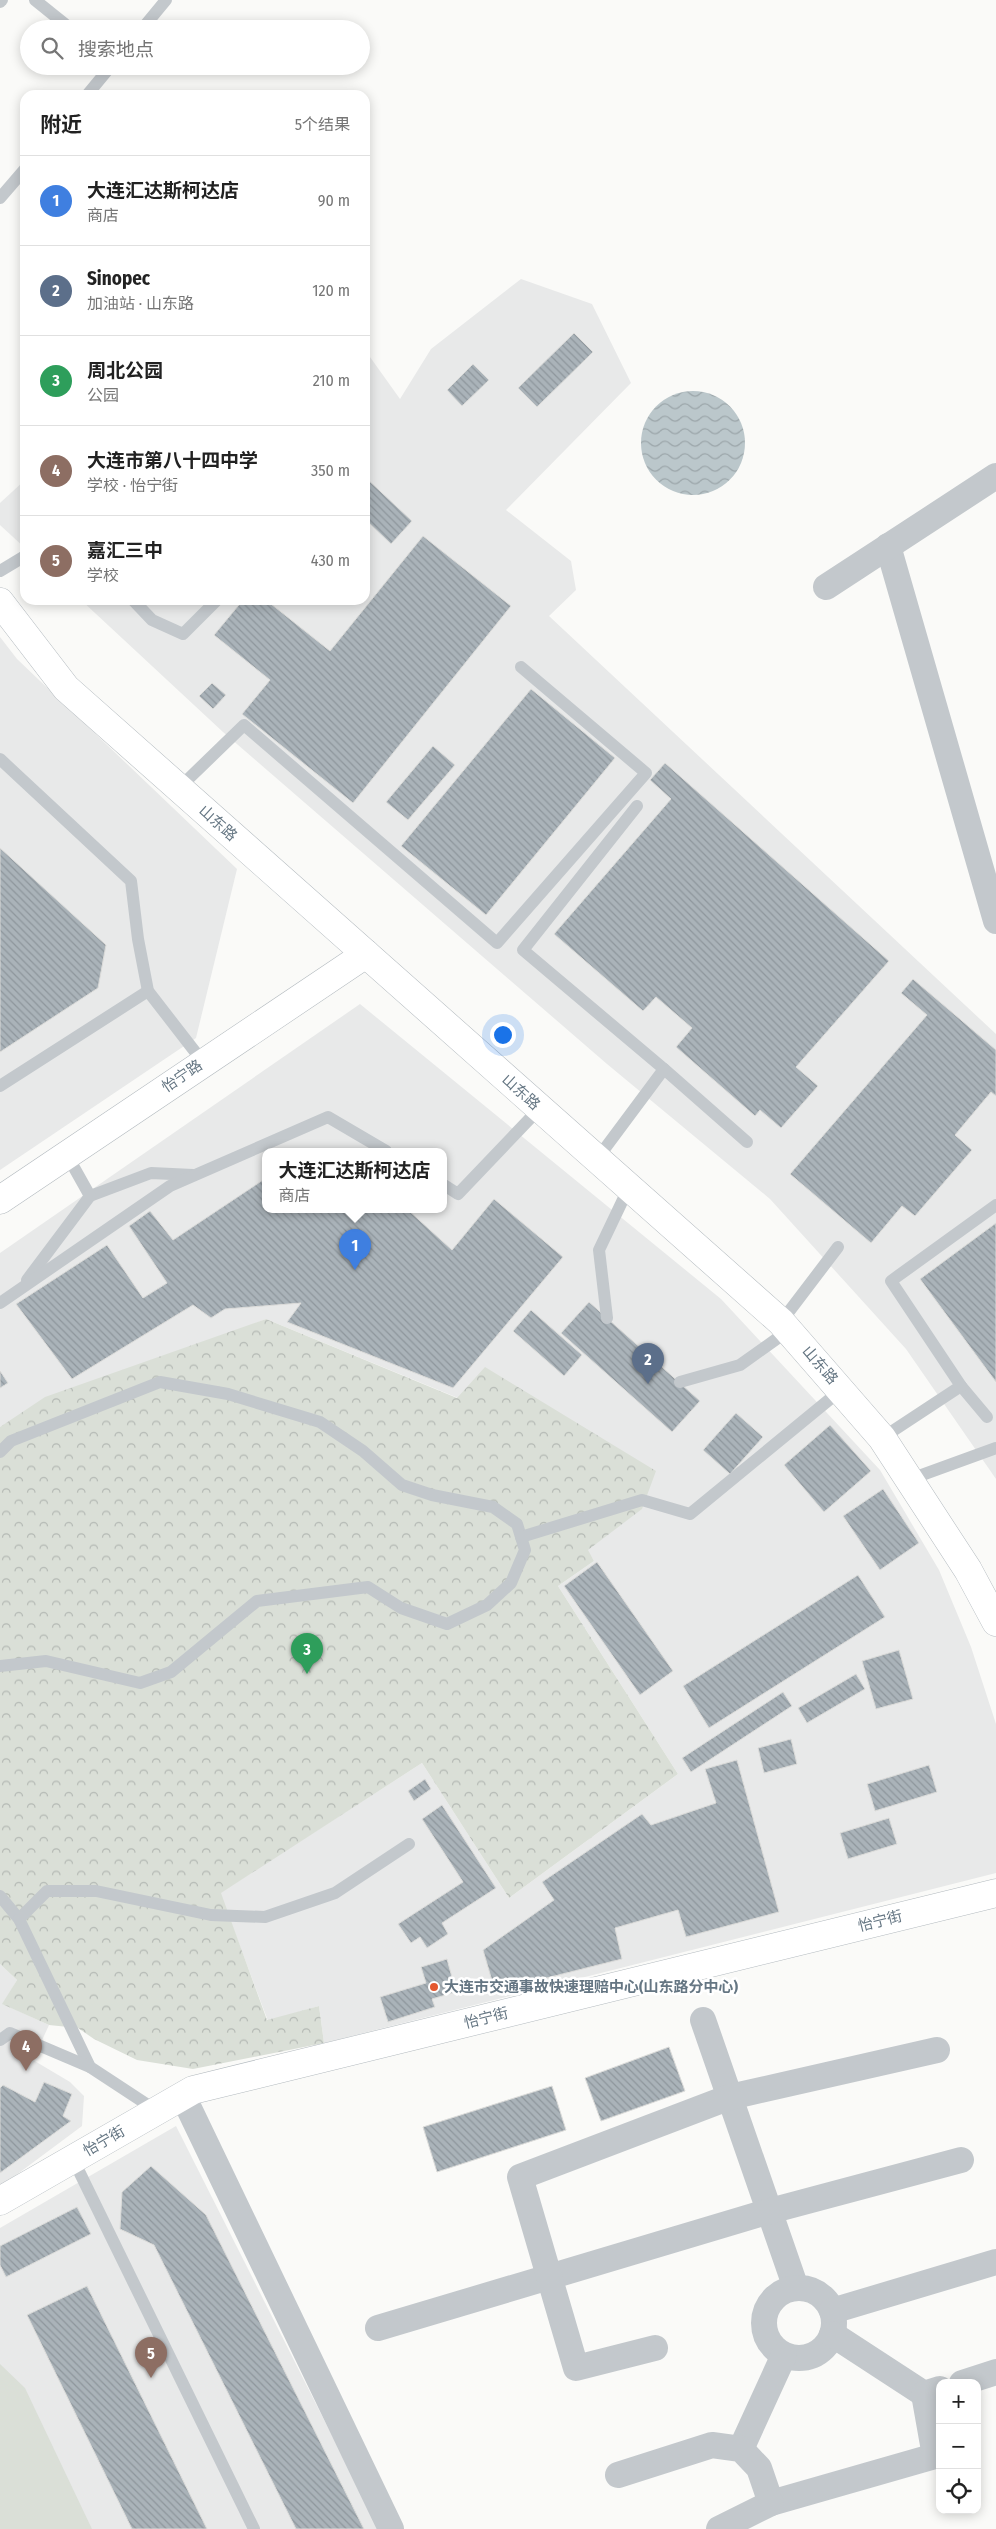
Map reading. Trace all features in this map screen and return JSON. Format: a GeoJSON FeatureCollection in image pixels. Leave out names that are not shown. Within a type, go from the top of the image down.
{"type":"FeatureCollection","features":[{"type":"Feature","properties":{"kind":"street"},"geometry":{"type":"LineString","coordinates":[[826,587],[996,476]]}},
{"type":"Feature","properties":{"kind":"street"},"geometry":{"type":"LineString","coordinates":[[888,546],[996,921]]}},
{"type":"Feature","properties":{"kind":"street","name":"山东路"},"geometry":{"type":"LineString","coordinates":[[0,602],[66,688],[785,1326],[882,1438],[968,1570],[996,1622]]}},
{"type":"Feature","properties":{"kind":"street","name":"怡宁路"},"geometry":{"type":"LineString","coordinates":[[0,1200],[366,954]]}},
{"type":"Feature","properties":{"kind":"street","name":"怡宁街"},"geometry":{"type":"LineString","coordinates":[[0,2201],[193,2090],[996,1893]]}},
{"type":"Feature","properties":{"kind":"street"},"geometry":{"type":"LineString","coordinates":[[703,2020],[796,2288]]}},
{"type":"Feature","properties":{"kind":"street"},"geometry":{"type":"LineString","coordinates":[[655,2348],[576,2368],[520,2176],[730,2097],[937,2050]]}},
{"type":"Feature","properties":{"kind":"street"},"geometry":{"type":"LineString","coordinates":[[183,2096],[391,2529]]}},
{"type":"Feature","properties":{"kind":"street"},"geometry":{"type":"LineString","coordinates":[[378,2328],[770,2211],[961,2160]]}},
{"type":"Feature","properties":{"kind":"street"},"geometry":{"type":"LineString","coordinates":[[832,2323],[996,2262]]}},
{"type":"Feature","properties":{"kind":"street"},"geometry":{"type":"LineString","coordinates":[[796,2288],[808,2289],[826,2301],[832,2323],[827,2345],[807,2357],[796,2358],[784,2355],[774,2348],[764,2328],[765,2316],[776,2297],[796,2288]]}},
{"type":"Feature","properties":{"kind":"street"},"geometry":{"type":"LineString","coordinates":[[719,2529],[771,2503],[935,2456],[932,2392],[832,2323]]}},
{"type":"Feature","properties":{"kind":"street"},"geometry":{"type":"LineString","coordinates":[[741,2449],[784,2355]]}},
{"type":"Feature","properties":{"kind":"street"},"geometry":{"type":"LineString","coordinates":[[974,2379],[996,2372]]}},
{"type":"Feature","properties":{"kind":"street"},"geometry":{"type":"LineString","coordinates":[[618,2475],[712,2445],[741,2449],[759,2468],[771,2503]]}},
{"type":"Feature","properties":{"kind":"lane"},"geometry":{"type":"LineString","coordinates":[[35,0],[60,20]]}},
{"type":"Feature","properties":{"kind":"lane"},"geometry":{"type":"LineString","coordinates":[[149,20],[166,0]]}},
{"type":"Feature","properties":{"kind":"lane"},"geometry":{"type":"LineString","coordinates":[[91,90],[104,75]]}},
{"type":"Feature","properties":{"kind":"lane"},"geometry":{"type":"LineString","coordinates":[[0,198],[20,175]]}},
{"type":"Feature","properties":{"kind":"lane"},"geometry":{"type":"LineString","coordinates":[[0,570],[20,559]]}},
{"type":"Feature","properties":{"kind":"lane"},"geometry":{"type":"LineString","coordinates":[[138,605],[152,620],[183,634],[212,605]]}},
{"type":"Feature","properties":{"kind":"lane"},"geometry":{"type":"LineString","coordinates":[[179,788],[244,725],[497,943],[646,773],[521,667]]}},
{"type":"Feature","properties":{"kind":"lane"},"geometry":{"type":"LineString","coordinates":[[0,760],[131,881],[138,939],[148,991],[203,1062]]}},
{"type":"Feature","properties":{"kind":"lane"},"geometry":{"type":"LineString","coordinates":[[637,806],[523,950],[747,1142]]}},
{"type":"Feature","properties":{"kind":"lane"},"geometry":{"type":"LineString","coordinates":[[0,1086],[148,991]]}},
{"type":"Feature","properties":{"kind":"lane"},"geometry":{"type":"LineString","coordinates":[[597,1159],[664,1069]]}},
{"type":"Feature","properties":{"kind":"lane"},"geometry":{"type":"LineString","coordinates":[[447,1187],[458,1194],[540,1108]]}},
{"type":"Feature","properties":{"kind":"lane"},"geometry":{"type":"LineString","coordinates":[[0,1303],[170,1186],[328,1117],[381,1148]]}},
{"type":"Feature","properties":{"kind":"lane"},"geometry":{"type":"LineString","coordinates":[[67,1155],[90,1196]]}},
{"type":"Feature","properties":{"kind":"lane"},"geometry":{"type":"LineString","coordinates":[[21,1289],[90,1196],[151,1173],[195,1175]]}},
{"type":"Feature","properties":{"kind":"lane"},"geometry":{"type":"LineString","coordinates":[[607,1318],[599,1250],[629,1187]]}},
{"type":"Feature","properties":{"kind":"lane"},"geometry":{"type":"LineString","coordinates":[[987,1417],[961,1386],[891,1281],[996,1206]]}},
{"type":"Feature","properties":{"kind":"lane"},"geometry":{"type":"LineString","coordinates":[[680,1382],[740,1364],[785,1326],[838,1247]]}},
{"type":"Feature","properties":{"kind":"lane"},"geometry":{"type":"LineString","coordinates":[[0,1452],[11,1441],[160,1382],[228,1394],[320,1422],[363,1450],[402,1486],[432,1495],[493,1507],[517,1524],[525,1550],[511,1583],[487,1605],[446,1624],[401,1608],[368,1587],[257,1601],[171,1672],[140,1683],[46,1661],[0,1666]]}},
{"type":"Feature","properties":{"kind":"lane"},"geometry":{"type":"LineString","coordinates":[[882,1438],[961,1386]]}},
{"type":"Feature","properties":{"kind":"lane"},"geometry":{"type":"LineString","coordinates":[[521,1537],[642,1500],[690,1514],[842,1390]]}},
{"type":"Feature","properties":{"kind":"lane"},"geometry":{"type":"LineString","coordinates":[[908,1480],[996,1448]]}},
{"type":"Feature","properties":{"kind":"lane"},"geometry":{"type":"LineString","coordinates":[[19,1919],[47,1891],[96,1891],[211,1915],[266,1917],[335,1892],[409,1844]]}},
{"type":"Feature","properties":{"kind":"lane"},"geometry":{"type":"LineString","coordinates":[[0,1896],[19,1919],[90,2067]]}},
{"type":"Feature","properties":{"kind":"lane"},"geometry":{"type":"LineString","coordinates":[[0,2040],[10,2033],[90,2067],[157,2110]]}},
{"type":"Feature","properties":{"kind":"lane"},"geometry":{"type":"LineString","coordinates":[[73,2159],[254,2529]]}},
{"type":"Feature","properties":{"kind":"shaded area"},"geometry":{"type":"Polygon","coordinates":[[[521,279],[592,304],[631,383],[506,510],[571,561],[576,590],[549,616],[996,1034],[996,1479],[906,1349],[770,1199],[607,1064],[223,732],[86,605],[370,605],[370,357],[400,399],[431,349],[521,279]]]}},
{"type":"Feature","properties":{"kind":"shaded area"},"geometry":{"type":"Polygon","coordinates":[[[20,485],[20,543],[0,525],[0,503],[20,485]]]}},
{"type":"Feature","properties":{"kind":"shaded area"},"geometry":{"type":"Polygon","coordinates":[[[0,637],[17,659],[237,869],[196,1038],[0,1170],[0,637]]]}},
{"type":"Feature","properties":{"kind":"shaded area"},"geometry":{"type":"Polygon","coordinates":[[[360,1004],[721,1299],[880,1470],[939,1570],[971,1647],[996,1724],[996,1873],[324,2043],[319,2006],[268,2021],[220,1893],[422,1763],[509,1898],[678,1774],[558,1586],[594,1561],[587,1550],[641,1509],[458,1398],[266,1319],[0,1427],[0,1253],[360,1004]]]}},
{"type":"Feature","properties":{"kind":"shaded area"},"geometry":{"type":"Polygon","coordinates":[[[0,1964],[17,1980],[3,2004],[49,2025],[33,2060],[70,2082],[84,2096],[82,2126],[0,2187],[0,1964]]]}},
{"type":"Feature","properties":{"kind":"shaded area"},"geometry":{"type":"Polygon","coordinates":[[[176,2126],[379,2529],[0,2529],[0,2228],[176,2126]]]}},
{"type":"Feature","properties":{"kind":"green space"},"geometry":{"type":"Polygon","coordinates":[[[266,1319],[457,1398],[485,1367],[656,1471],[642,1509],[588,1550],[594,1561],[558,1586],[678,1774],[509,1898],[422,1763],[221,1893],[267,2020],[319,2006],[324,2043],[193,2069],[137,2060],[94,2039],[78,2028],[49,2025],[2,2004],[17,1980],[0,1964],[0,1427],[45,1397],[266,1319]]]}},
{"type":"Feature","properties":{"kind":"green space"},"geometry":{"type":"Polygon","coordinates":[[[0,2364],[25,2388],[92,2529],[0,2529],[0,2364]]]}},
{"type":"Feature","properties":{"kind":"water"},"geometry":{"type":"Polygon","coordinates":[[[693,391],[713,395],[730,406],[741,423],[745,443],[741,463],[730,480],[713,491],[693,495],[673,491],[656,480],[645,463],[641,443],[645,423],[656,406],[673,395],[693,391]]]}},
{"type":"Feature","properties":{"kind":"building"},"geometry":{"type":"Polygon","coordinates":[[[574,333],[593,352],[537,407],[518,388],[574,333]]]}},
{"type":"Feature","properties":{"kind":"building"},"geometry":{"type":"Polygon","coordinates":[[[473,364],[489,380],[462,406],[447,390],[473,364]]]}},
{"type":"Feature","properties":{"kind":"building"},"geometry":{"type":"Polygon","coordinates":[[[370,482],[412,521],[391,544],[370,524],[370,482]]]}},
{"type":"Feature","properties":{"kind":"building"},"geometry":{"type":"Polygon","coordinates":[[[423,536],[511,606],[353,803],[242,714],[270,680],[214,635],[239,605],[272,605],[330,651],[367,605],[370,605],[370,602],[423,536]]]}},
{"type":"Feature","properties":{"kind":"building"},"geometry":{"type":"Polygon","coordinates":[[[212,683],[226,695],[213,709],[199,696],[212,683]]]}},
{"type":"Feature","properties":{"kind":"building"},"geometry":{"type":"Polygon","coordinates":[[[531,689],[615,758],[486,915],[401,846],[531,689]]]}},
{"type":"Feature","properties":{"kind":"building"},"geometry":{"type":"Polygon","coordinates":[[[433,746],[455,765],[408,820],[386,802],[433,746]]]}},
{"type":"Feature","properties":{"kind":"building"},"geometry":{"type":"Polygon","coordinates":[[[665,763],[889,961],[796,1067],[818,1086],[781,1128],[760,1110],[755,1116],[676,1047],[692,1028],[656,997],[643,1011],[554,934],[671,799],[650,780],[665,763]]]}},
{"type":"Feature","properties":{"kind":"building"},"geometry":{"type":"Polygon","coordinates":[[[0,848],[106,945],[98,988],[0,1052],[0,848]]]}},
{"type":"Feature","properties":{"kind":"building"},"geometry":{"type":"Polygon","coordinates":[[[913,979],[996,1050],[996,1096],[991,1092],[955,1135],[972,1150],[915,1216],[902,1206],[871,1243],[790,1174],[927,1015],[901,993],[913,979]]]}},
{"type":"Feature","properties":{"kind":"building"},"geometry":{"type":"Polygon","coordinates":[[[262,1181],[262,1213],[411,1213],[452,1250],[494,1199],[563,1257],[453,1388],[287,1322],[301,1303],[225,1309],[211,1318],[193,1305],[72,1379],[16,1304],[107,1245],[143,1298],[167,1283],[129,1226],[150,1211],[173,1240],[262,1181]]]}},
{"type":"Feature","properties":{"kind":"building"},"geometry":{"type":"Polygon","coordinates":[[[996,1223],[996,1382],[920,1279],[996,1223]]]}},
{"type":"Feature","properties":{"kind":"building"},"geometry":{"type":"Polygon","coordinates":[[[589,1302],[700,1401],[672,1432],[561,1333],[589,1302]]]}},
{"type":"Feature","properties":{"kind":"building"},"geometry":{"type":"Polygon","coordinates":[[[531,1310],[582,1355],[564,1376],[513,1331],[531,1310]]]}},
{"type":"Feature","properties":{"kind":"building"},"geometry":{"type":"Polygon","coordinates":[[[0,1371],[8,1383],[0,1388],[0,1371]]]}},
{"type":"Feature","properties":{"kind":"building"},"geometry":{"type":"Polygon","coordinates":[[[736,1413],[763,1437],[730,1474],[703,1450],[736,1413]]]}},
{"type":"Feature","properties":{"kind":"building"},"geometry":{"type":"Polygon","coordinates":[[[830,1425],[871,1471],[824,1512],[784,1465],[830,1425]]]}},
{"type":"Feature","properties":{"kind":"building"},"geometry":{"type":"Polygon","coordinates":[[[883,1489],[919,1543],[880,1570],[843,1516],[883,1489]]]}},
{"type":"Feature","properties":{"kind":"building"},"geometry":{"type":"Polygon","coordinates":[[[597,1562],[673,1671],[640,1695],[564,1586],[597,1562]]]}},
{"type":"Feature","properties":{"kind":"building"},"geometry":{"type":"Polygon","coordinates":[[[858,1575],[885,1617],[709,1728],[683,1686],[858,1575]]]}},
{"type":"Feature","properties":{"kind":"building"},"geometry":{"type":"Polygon","coordinates":[[[899,1650],[913,1699],[876,1709],[862,1661],[899,1650]]]}},
{"type":"Feature","properties":{"kind":"building"},"geometry":{"type":"Polygon","coordinates":[[[856,1674],[865,1689],[807,1723],[798,1708],[856,1674]]]}},
{"type":"Feature","properties":{"kind":"building"},"geometry":{"type":"Polygon","coordinates":[[[783,1692],[792,1706],[691,1772],[682,1758],[783,1692]]]}},
{"type":"Feature","properties":{"kind":"building"},"geometry":{"type":"Polygon","coordinates":[[[791,1739],[797,1764],[764,1773],[758,1748],[791,1739]]]}},
{"type":"Feature","properties":{"kind":"building"},"geometry":{"type":"Polygon","coordinates":[[[737,1760],[779,1912],[686,1937],[678,1910],[615,1928],[622,1959],[495,1991],[483,1950],[554,1900],[542,1882],[642,1814],[651,1825],[716,1803],[705,1769],[737,1760]]]}},
{"type":"Feature","properties":{"kind":"building"},"geometry":{"type":"Polygon","coordinates":[[[929,1765],[937,1792],[875,1811],[867,1784],[929,1765]]]}},
{"type":"Feature","properties":{"kind":"building"},"geometry":{"type":"Polygon","coordinates":[[[425,1779],[431,1789],[414,1801],[408,1791],[425,1779]]]}},
{"type":"Feature","properties":{"kind":"building"},"geometry":{"type":"Polygon","coordinates":[[[442,1805],[496,1888],[442,1923],[448,1934],[427,1948],[420,1937],[411,1943],[398,1924],[463,1882],[422,1819],[442,1805]]]}},
{"type":"Feature","properties":{"kind":"building"},"geometry":{"type":"Polygon","coordinates":[[[889,1818],[897,1844],[848,1859],[840,1833],[889,1818]]]}},
{"type":"Feature","properties":{"kind":"building","name":"大连市交通事故快速理赔中心(山东路分中心)"},"geometry":{"type":"Polygon","coordinates":[[[447,1959],[456,1992],[432,1999],[435,2007],[388,2022],[380,1997],[426,1983],[421,1967],[447,1959]]]}},
{"type":"Feature","properties":{"kind":"building"},"geometry":{"type":"Polygon","coordinates":[[[669,2047],[685,2091],[601,2121],[585,2078],[669,2047]]]}},
{"type":"Feature","properties":{"kind":"building"},"geometry":{"type":"Polygon","coordinates":[[[44,2082],[72,2094],[63,2116],[71,2121],[0,2173],[0,2088],[3,2085],[35,2102],[44,2082]]]}},
{"type":"Feature","properties":{"kind":"building"},"geometry":{"type":"Polygon","coordinates":[[[552,2086],[566,2130],[437,2172],[423,2127],[552,2086]]]}},
{"type":"Feature","properties":{"kind":"building"},"geometry":{"type":"Polygon","coordinates":[[[151,2166],[206,2215],[364,2529],[296,2529],[154,2245],[120,2229],[122,2192],[151,2166]]]}},
{"type":"Feature","properties":{"kind":"building"},"geometry":{"type":"Polygon","coordinates":[[[77,2207],[91,2234],[6,2277],[0,2265],[0,2246],[77,2207]]]}},
{"type":"Feature","properties":{"kind":"building"},"geometry":{"type":"Polygon","coordinates":[[[87,2286],[207,2529],[132,2529],[27,2315],[87,2286]]]}},
{"type":"Feature","properties":{"kind":"place","name":"大连汇达斯柯达店"},"geometry":{"type":"Point","coordinates":[355,1270]}},
{"type":"Feature","properties":{"kind":"place","name":"Sinopec"},"geometry":{"type":"Point","coordinates":[648,1384]}},
{"type":"Feature","properties":{"kind":"place","name":"周北公园"},"geometry":{"type":"Point","coordinates":[307,1674]}},
{"type":"Feature","properties":{"kind":"place","name":"大连市交通事故快速理赔中心(山东路分中心)"},"geometry":{"type":"Point","coordinates":[434,1987]}},
{"type":"Feature","properties":{"kind":"place","name":"大连市第八十四中学"},"geometry":{"type":"Point","coordinates":[26,2071]}},
{"type":"Feature","properties":{"kind":"place","name":"嘉汇三中"},"geometry":{"type":"Point","coordinates":[151,2378]}}]}
